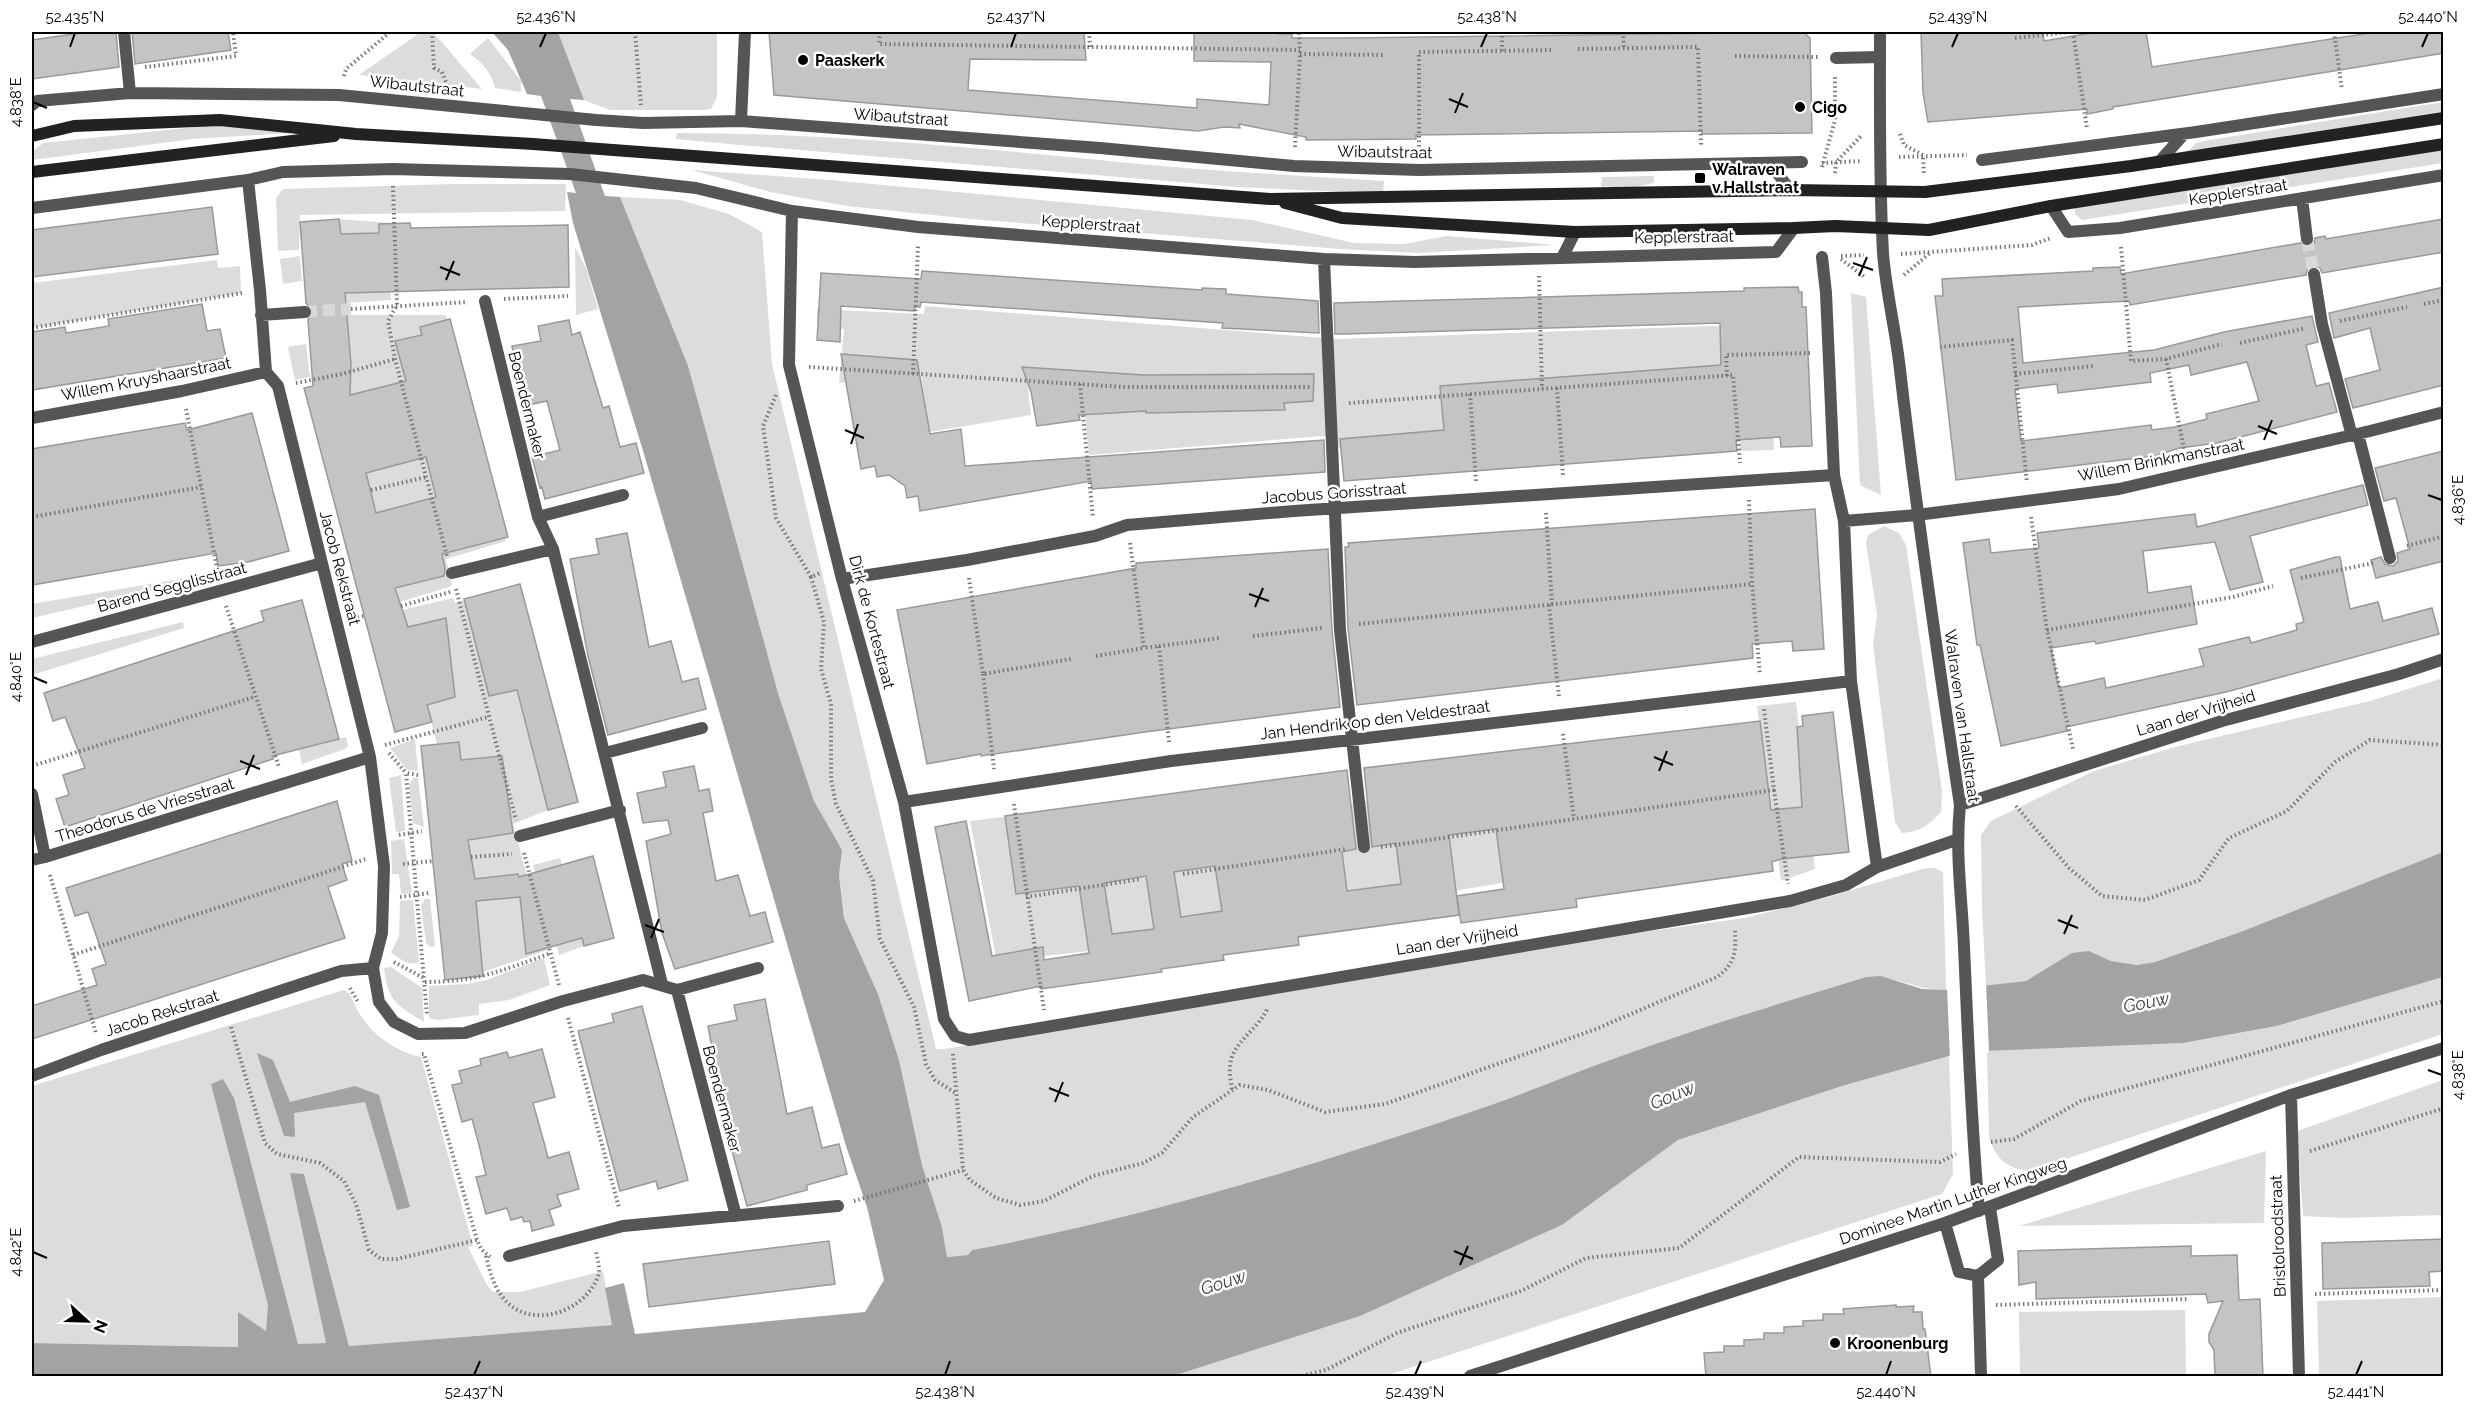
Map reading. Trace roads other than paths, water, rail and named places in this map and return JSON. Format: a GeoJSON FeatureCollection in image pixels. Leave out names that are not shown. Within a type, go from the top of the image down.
{"type":"FeatureCollection","features":[{"type":"Feature","properties":{"kind":"main road"},"geometry":{"type":"LineString","coordinates":[[32,136],[74,126],[220,120],[356,134],[533,144],[1269,199],[1790,190],[1925,192],[2159,162],[2444,118]]}},
{"type":"Feature","properties":{"kind":"main road"},"geometry":{"type":"LineString","coordinates":[[32,172],[356,134]]}},
{"type":"Feature","properties":{"kind":"main road","name":"Kepplerstraat"},"geometry":{"type":"LineString","coordinates":[[1883,228],[1929,230],[2050,206],[2444,144]]}},
{"type":"Feature","properties":{"kind":"main road"},"geometry":{"type":"LineString","coordinates":[[1269,199],[1342,218],[1575,232],[1834,226],[1883,228]]}},
{"type":"Feature","properties":{"kind":"street"},"geometry":{"type":"LineString","coordinates":[[124,32],[129,69],[129,93]]}},
{"type":"Feature","properties":{"kind":"street"},"geometry":{"type":"LineString","coordinates":[[741,121],[745,32]]}},
{"type":"Feature","properties":{"kind":"street","name":"Walraven van Hallstraat"},"geometry":{"type":"LineString","coordinates":[[1880,32],[1880,160],[1884,255],[1917,515],[1960,805],[1956,840],[1964,943],[1973,1145],[1984,1209],[1998,1260],[1978,1276]]}},
{"type":"Feature","properties":{"kind":"street"},"geometry":{"type":"LineString","coordinates":[[1836,58],[1880,57]]}},
{"type":"Feature","properties":{"kind":"street","name":"Wibautstraat"},"geometry":{"type":"LineString","coordinates":[[32,105],[37,101],[129,93],[339,95],[597,120],[643,123],[741,121],[1100,148],[1294,166],[1419,170],[1802,162]]}},
{"type":"Feature","properties":{"kind":"street"},"geometry":{"type":"LineString","coordinates":[[1982,160],[2184,134],[2444,94]]}},
{"type":"Feature","properties":{"kind":"street"},"geometry":{"type":"LineString","coordinates":[[2159,162],[2184,134]]}},
{"type":"Feature","properties":{"kind":"street"},"geometry":{"type":"LineString","coordinates":[[1770,163],[1790,190]]}},
{"type":"Feature","properties":{"kind":"street","name":"Kepplerstraat"},"geometry":{"type":"LineString","coordinates":[[248,180],[283,172],[382,169],[562,174],[696,188],[792,211],[918,227],[1324,259],[1415,262],[1563,256],[1776,252],[1794,228]]}},
{"type":"Feature","properties":{"kind":"street","name":"Kepplerstraat"},"geometry":{"type":"LineString","coordinates":[[2050,206],[2068,232],[2120,228],[2444,175]]}},
{"type":"Feature","properties":{"kind":"street"},"geometry":{"type":"LineString","coordinates":[[32,208],[248,180],[266,372]]}},
{"type":"Feature","properties":{"kind":"street"},"geometry":{"type":"LineString","coordinates":[[2302,198],[2307,239]]}},
{"type":"Feature","properties":{"kind":"street","name":"Dirk de Kortestraat"},"geometry":{"type":"LineString","coordinates":[[792,211],[789,365],[841,572],[904,802],[944,1019],[955,1036]]}},
{"type":"Feature","properties":{"kind":"street"},"geometry":{"type":"LineString","coordinates":[[1563,256],[1575,232]]}},
{"type":"Feature","properties":{"kind":"street"},"geometry":{"type":"LineString","coordinates":[[1822,257],[1826,293],[1834,475],[1844,520],[1851,681],[1877,867]]}},
{"type":"Feature","properties":{"kind":"street"},"geometry":{"type":"LineString","coordinates":[[1324,259],[1340,626],[1364,847]]}},
{"type":"Feature","properties":{"kind":"street"},"geometry":{"type":"LineString","coordinates":[[2314,274],[2322,324],[2389,555]]}},
{"type":"Feature","properties":{"kind":"street","name":"Boendermaker"},"geometry":{"type":"LineString","coordinates":[[485,301],[538,517],[553,549],[662,984]]}},
{"type":"Feature","properties":{"kind":"street"},"geometry":{"type":"LineString","coordinates":[[261,315],[305,312]]}},
{"type":"Feature","properties":{"kind":"street","name":"Jacob Rekstraat"},"geometry":{"type":"LineString","coordinates":[[266,372],[278,386],[370,757],[384,853],[382,933],[373,968],[379,1002],[394,1022],[418,1034],[465,1033],[563,1001],[643,980],[662,984]]}},
{"type":"Feature","properties":{"kind":"street","name":"Willem Kruyshaarstraat"},"geometry":{"type":"LineString","coordinates":[[32,418],[182,391],[266,372]]}},
{"type":"Feature","properties":{"kind":"street","name":"Willem Brinkmanstraat"},"geometry":{"type":"LineString","coordinates":[[1844,520],[1917,515],[2119,489],[2355,435],[2444,412]]}},
{"type":"Feature","properties":{"kind":"street","name":"Jacobus Gorisstraat"},"geometry":{"type":"LineString","coordinates":[[841,572],[967,560],[1095,536],[1127,525],[1834,475]]}},
{"type":"Feature","properties":{"kind":"street"},"geometry":{"type":"LineString","coordinates":[[538,517],[623,495]]}},
{"type":"Feature","properties":{"kind":"street"},"geometry":{"type":"LineString","coordinates":[[452,573],[553,549]]}},
{"type":"Feature","properties":{"kind":"street","name":"Barend Segglisstraat"},"geometry":{"type":"LineString","coordinates":[[32,642],[322,563]]}},
{"type":"Feature","properties":{"kind":"street","name":"Laan der Vrijheid"},"geometry":{"type":"LineString","coordinates":[[1960,805],[2222,721],[2399,674],[2444,659]]}},
{"type":"Feature","properties":{"kind":"street","name":"Jan Hendrik op den Veldestraat"},"geometry":{"type":"LineString","coordinates":[[904,802],[996,786],[1171,761],[1851,681]]}},
{"type":"Feature","properties":{"kind":"street"},"geometry":{"type":"LineString","coordinates":[[605,753],[702,728]]}},
{"type":"Feature","properties":{"kind":"street","name":"Theodorus de Vriesstraat"},"geometry":{"type":"LineString","coordinates":[[32,860],[45,858],[370,757]]}},
{"type":"Feature","properties":{"kind":"street"},"geometry":{"type":"LineString","coordinates":[[32,794],[45,858]]}},
{"type":"Feature","properties":{"kind":"street"},"geometry":{"type":"LineString","coordinates":[[520,836],[620,810]]}},
{"type":"Feature","properties":{"kind":"street","name":"Laan der Vrijheid"},"geometry":{"type":"LineString","coordinates":[[955,1036],[969,1040],[1790,901],[1846,885],[1877,867],[1956,840]]}},
{"type":"Feature","properties":{"kind":"street","name":"Jacob Rekstraat"},"geometry":{"type":"LineString","coordinates":[[32,1076],[101,1050],[341,971],[373,968]]}},
{"type":"Feature","properties":{"kind":"street"},"geometry":{"type":"LineString","coordinates":[[662,984],[676,990],[758,968]]}},
{"type":"Feature","properties":{"kind":"street","name":"Boendermaker"},"geometry":{"type":"LineString","coordinates":[[676,990],[736,1216]]}},
{"type":"Feature","properties":{"kind":"street","name":"Dominee Martin Luther Kingweg"},"geometry":{"type":"LineString","coordinates":[[1470,1377],[1508,1370],[1945,1223],[2291,1095],[2444,1048]]}},
{"type":"Feature","properties":{"kind":"street","name":"Bristolroodstraat"},"geometry":{"type":"LineString","coordinates":[[2291,1095],[2299,1377]]}},
{"type":"Feature","properties":{"kind":"street"},"geometry":{"type":"LineString","coordinates":[[509,1256],[624,1226],[838,1206]]}},
{"type":"Feature","properties":{"kind":"street"},"geometry":{"type":"LineString","coordinates":[[1945,1223],[1959,1272],[1978,1276],[1981,1377]]}},
{"type":"Feature","properties":{"kind":"water","name":"Gouw"},"geometry":{"type":"Polygon","coordinates":[[[492,32],[558,32],[584,100],[570,99],[605,196],[620,197],[688,366],[778,693],[814,801],[842,850],[839,875],[844,918],[878,994],[899,1060],[922,1165],[942,1227],[947,1257],[968,1255],[972,1250],[1103,1222],[1297,1168],[1488,1106],[1684,1034],[1866,977],[1881,976],[1922,989],[1946,990],[2026,981],[2072,953],[2089,951],[2111,961],[2137,965],[2155,962],[2243,931],[2443,852],[2443,977],[2277,1026],[2183,1043],[1957,1052],[1842,1086],[1678,1140],[1562,1225],[1360,1316],[1173,1376],[32,1376],[32,1343],[238,1347],[238,1312],[266,1331],[268,1305],[211,1084],[223,1079],[234,1098],[298,1344],[326,1343],[290,1173],[304,1174],[349,1346],[612,1325],[605,1288],[624,1283],[635,1334],[865,1312],[884,1280],[867,1207],[846,1146],[644,454],[573,223],[567,192],[576,193],[541,96],[527,94],[508,50],[492,32]]]}},
{"type":"Feature","properties":{"kind":"water"},"geometry":{"type":"Polygon","coordinates":[[[257,1053],[273,1060],[290,1102],[355,1086],[379,1095],[410,1207],[397,1210],[365,1102],[294,1113],[295,1137],[284,1136],[257,1053]]]}},
{"type":"Feature","properties":{"kind":"tunnel"},"geometry":{"type":"LineString","coordinates":[[2307,239],[2314,274]]}},
{"type":"Feature","properties":{"kind":"tunnel"},"geometry":{"type":"LineString","coordinates":[[305,312],[351,309]]}},
{"type":"Feature","properties":{"kind":"place","name":"Paaskerk"},"geometry":{"type":"Point","coordinates":[803,60]}},
{"type":"Feature","properties":{"kind":"place","name":"Cigo"},"geometry":{"type":"Point","coordinates":[1800,107]}},
{"type":"Feature","properties":{"kind":"place","name":"Walraven v.Hallstraat"},"geometry":{"type":"Point","coordinates":[1700,178]}},
{"type":"Feature","properties":{"kind":"place","name":"Kroonenburg"},"geometry":{"type":"Point","coordinates":[1835,1343]}}]}
